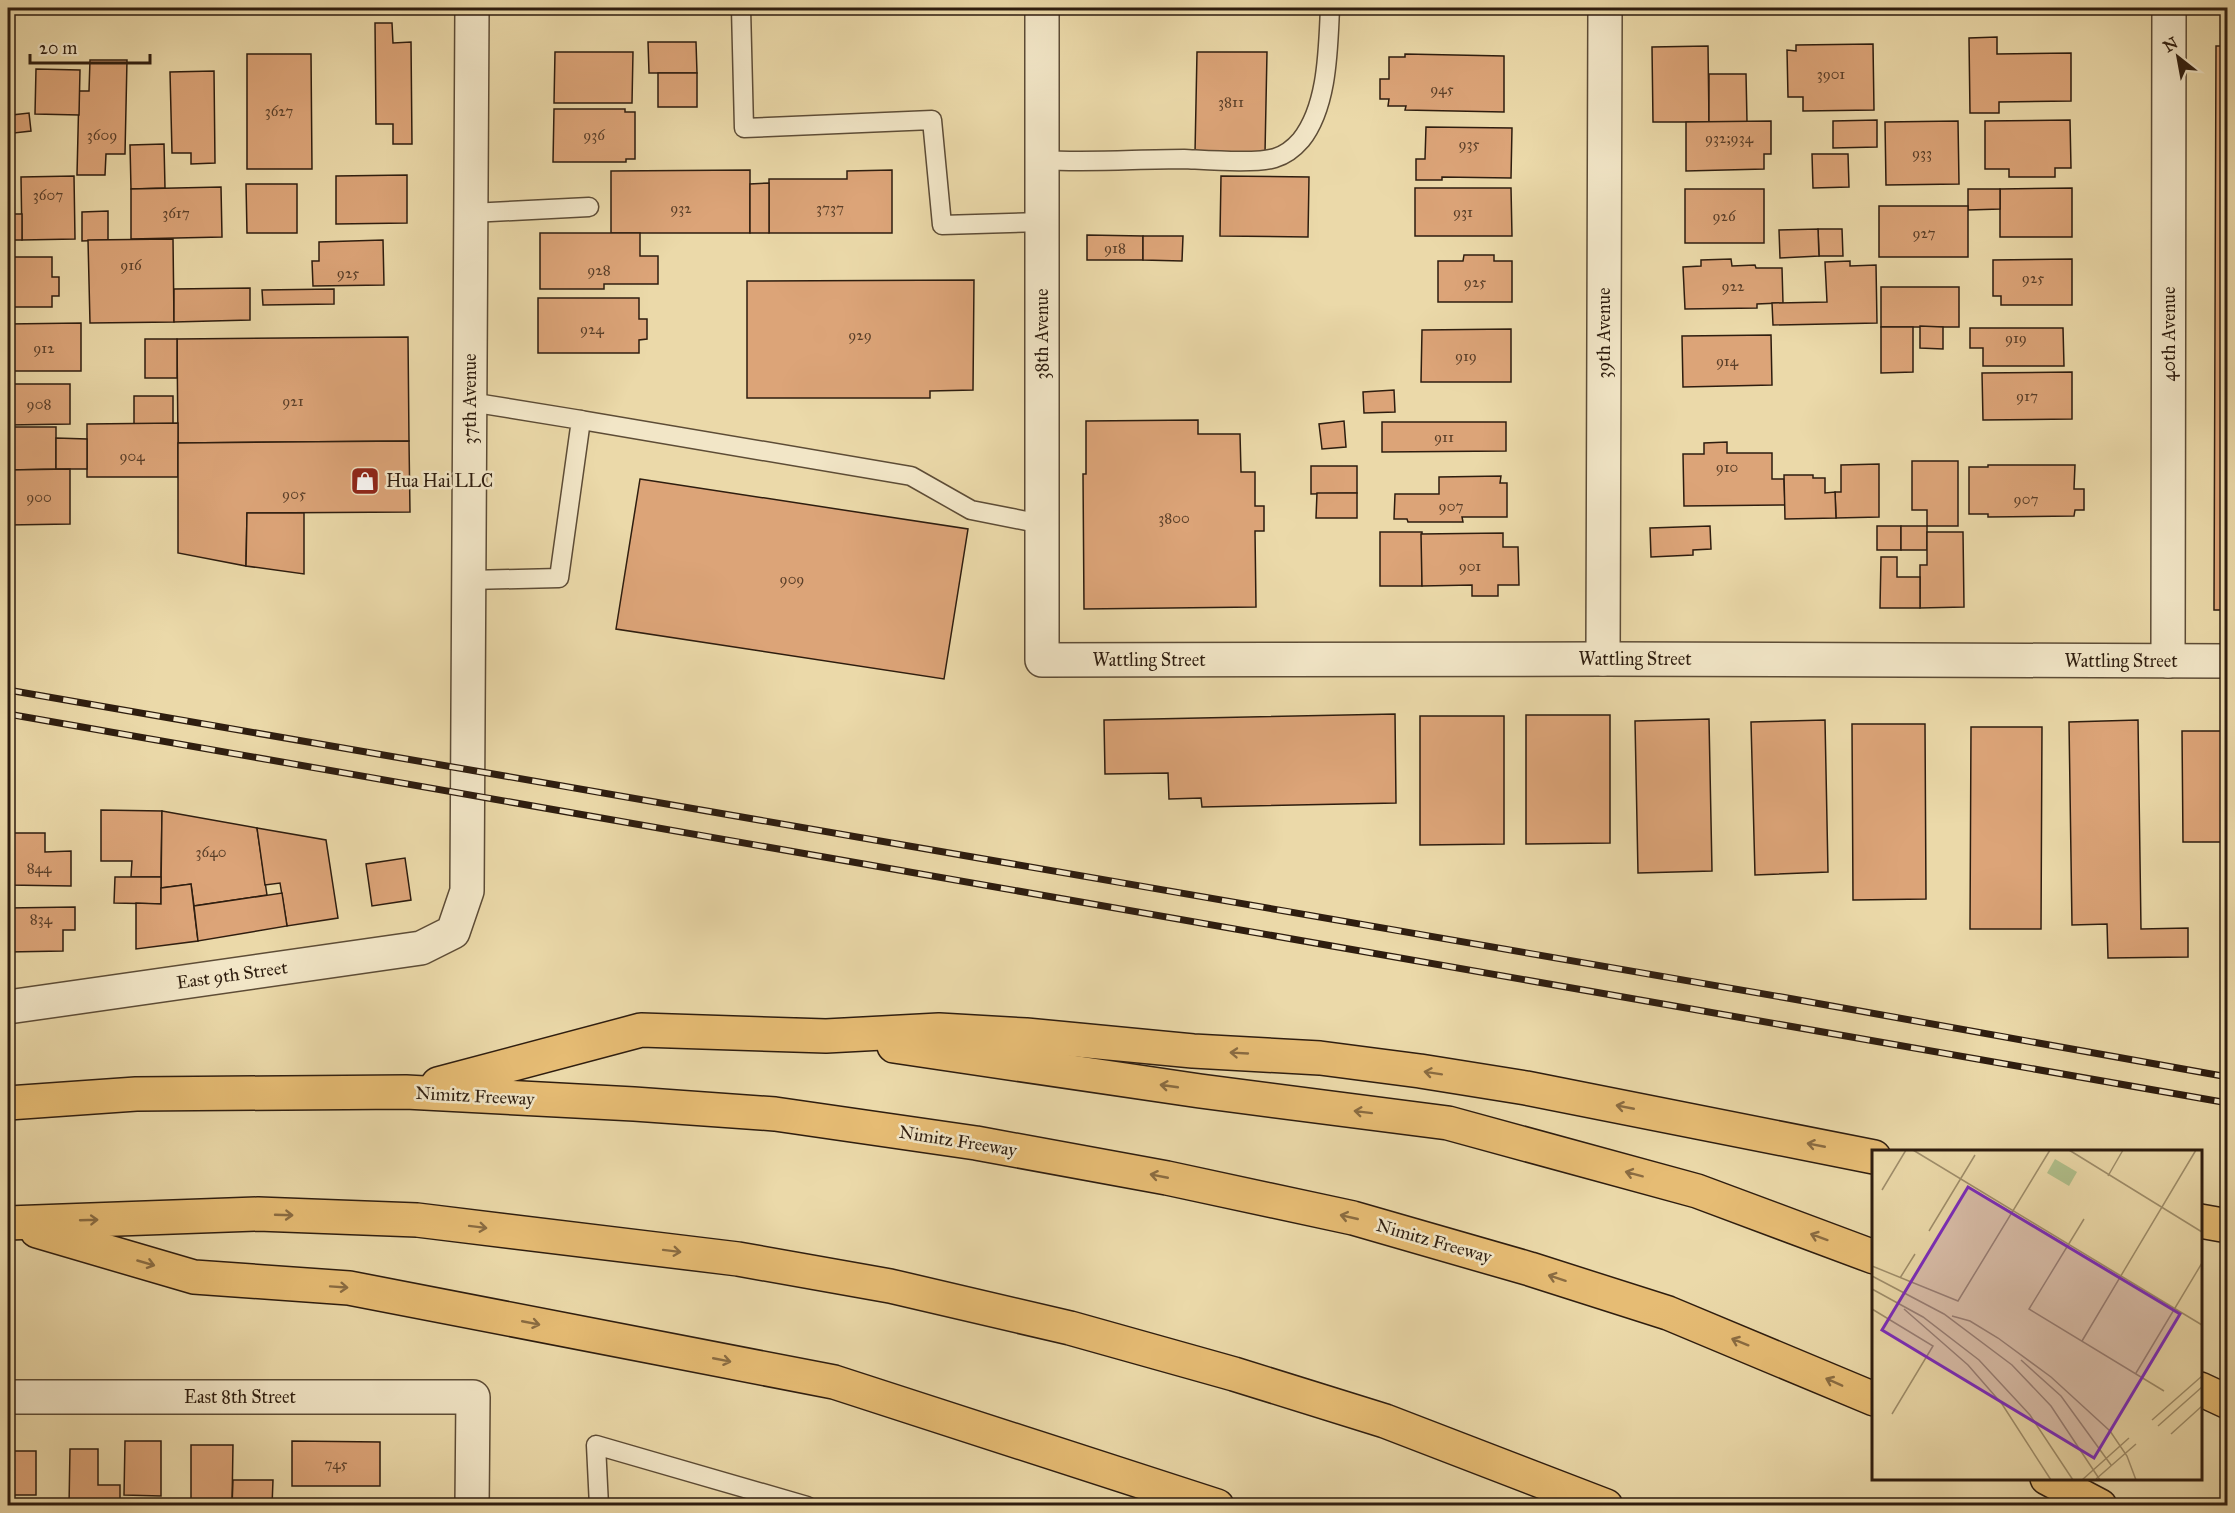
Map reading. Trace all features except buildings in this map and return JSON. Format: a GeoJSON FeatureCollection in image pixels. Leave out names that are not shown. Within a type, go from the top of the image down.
{"type":"FeatureCollection","features":[{"type":"Feature","properties":{"kind":"highway"},"geometry":{"type":"LineString","coordinates":[[406,1092],[641,1030],[826,1036],[939,1030],[1026,1035],[1193,1051],[1320,1058],[1420,1071],[1526,1088],[1872,1157]]}},
{"type":"Feature","properties":{"kind":"highway"},"geometry":{"type":"LineString","coordinates":[[826,1036],[1210,1092],[1448,1123],[1697,1191],[1872,1256]]}},
{"type":"Feature","properties":{"kind":"highway","name":"Nimitz Freeway"},"geometry":{"type":"LineString","coordinates":[[8,1103],[136,1094],[406,1092],[775,1114],[976,1143],[1167,1178],[1353,1218],[1530,1269],[1668,1313],[1795,1364],[1872,1398]]}},
{"type":"Feature","properties":{"kind":"highway"},"geometry":{"type":"LineString","coordinates":[[9,1223],[258,1214],[417,1220],[738,1259],[890,1286],[1070,1328],[1234,1374],[1385,1421],[1606,1506]]}},
{"type":"Feature","properties":{"kind":"highway"},"geometry":{"type":"LineString","coordinates":[[2202,1221],[2228,1226]]}},
{"type":"Feature","properties":{"kind":"highway"},"geometry":{"type":"LineString","coordinates":[[9,1223],[194,1277],[349,1288],[834,1382],[1216,1506]]}},
{"type":"Feature","properties":{"kind":"highway"},"geometry":{"type":"LineString","coordinates":[[2202,1390],[2228,1402]]}},
{"type":"Feature","properties":{"kind":"highway"},"geometry":{"type":"LineString","coordinates":[[2050,1480],[2100,1506]]}},
{"type":"Feature","properties":{"kind":"street","name":"37th Avenue"},"geometry":{"type":"LineString","coordinates":[[453,932],[467,891],[472,8]]}},
{"type":"Feature","properties":{"kind":"street","name":"38th Avenue"},"geometry":{"type":"LineString","coordinates":[[1042,8],[1042,660]]}},
{"type":"Feature","properties":{"kind":"street","name":"39th Avenue"},"geometry":{"type":"LineString","coordinates":[[1603,658],[1605,8]]}},
{"type":"Feature","properties":{"kind":"street","name":"40th Avenue"},"geometry":{"type":"LineString","coordinates":[[2168,661],[2169,8]]}},
{"type":"Feature","properties":{"kind":"street","name":"Wattling Street"},"geometry":{"type":"LineString","coordinates":[[1042,660],[1603,658],[2228,662]]}},
{"type":"Feature","properties":{"kind":"street","name":"East 9th Street"},"geometry":{"type":"LineString","coordinates":[[8,1007],[422,948],[453,932]]}},
{"type":"Feature","properties":{"kind":"street","name":"East 8th Street"},"geometry":{"type":"LineString","coordinates":[[8,1397],[473,1397],[472,1506]]}},
{"type":"Feature","properties":{"kind":"lane"},"geometry":{"type":"LineString","coordinates":[[741,8],[744,128],[932,120],[942,225],[1042,222]]}},
{"type":"Feature","properties":{"kind":"lane"},"geometry":{"type":"LineString","coordinates":[[1042,160],[1087,162],[1274,159],[1300,141],[1312,124],[1320,100],[1328,45],[1330,8]]}},
{"type":"Feature","properties":{"kind":"lane"},"geometry":{"type":"LineString","coordinates":[[471,213],[589,207]]}},
{"type":"Feature","properties":{"kind":"lane"},"geometry":{"type":"LineString","coordinates":[[470,402],[911,476],[971,510],[1042,524]]}},
{"type":"Feature","properties":{"kind":"lane"},"geometry":{"type":"LineString","coordinates":[[469,580],[559,578],[580,420]]}},
{"type":"Feature","properties":{"kind":"lane"},"geometry":{"type":"LineString","coordinates":[[599,1506],[596,1445],[807,1506]]}},
{"type":"Feature","properties":{"kind":"railway"},"geometry":{"type":"LineString","coordinates":[[8,690],[1793,999],[2228,1077]]}},
{"type":"Feature","properties":{"kind":"railway"},"geometry":{"type":"LineString","coordinates":[[8,714],[2228,1103]]}},
{"type":"Feature","properties":{"kind":"place","name":"Hua Hai LLC"},"geometry":{"type":"Point","coordinates":[365,481]}}]}
